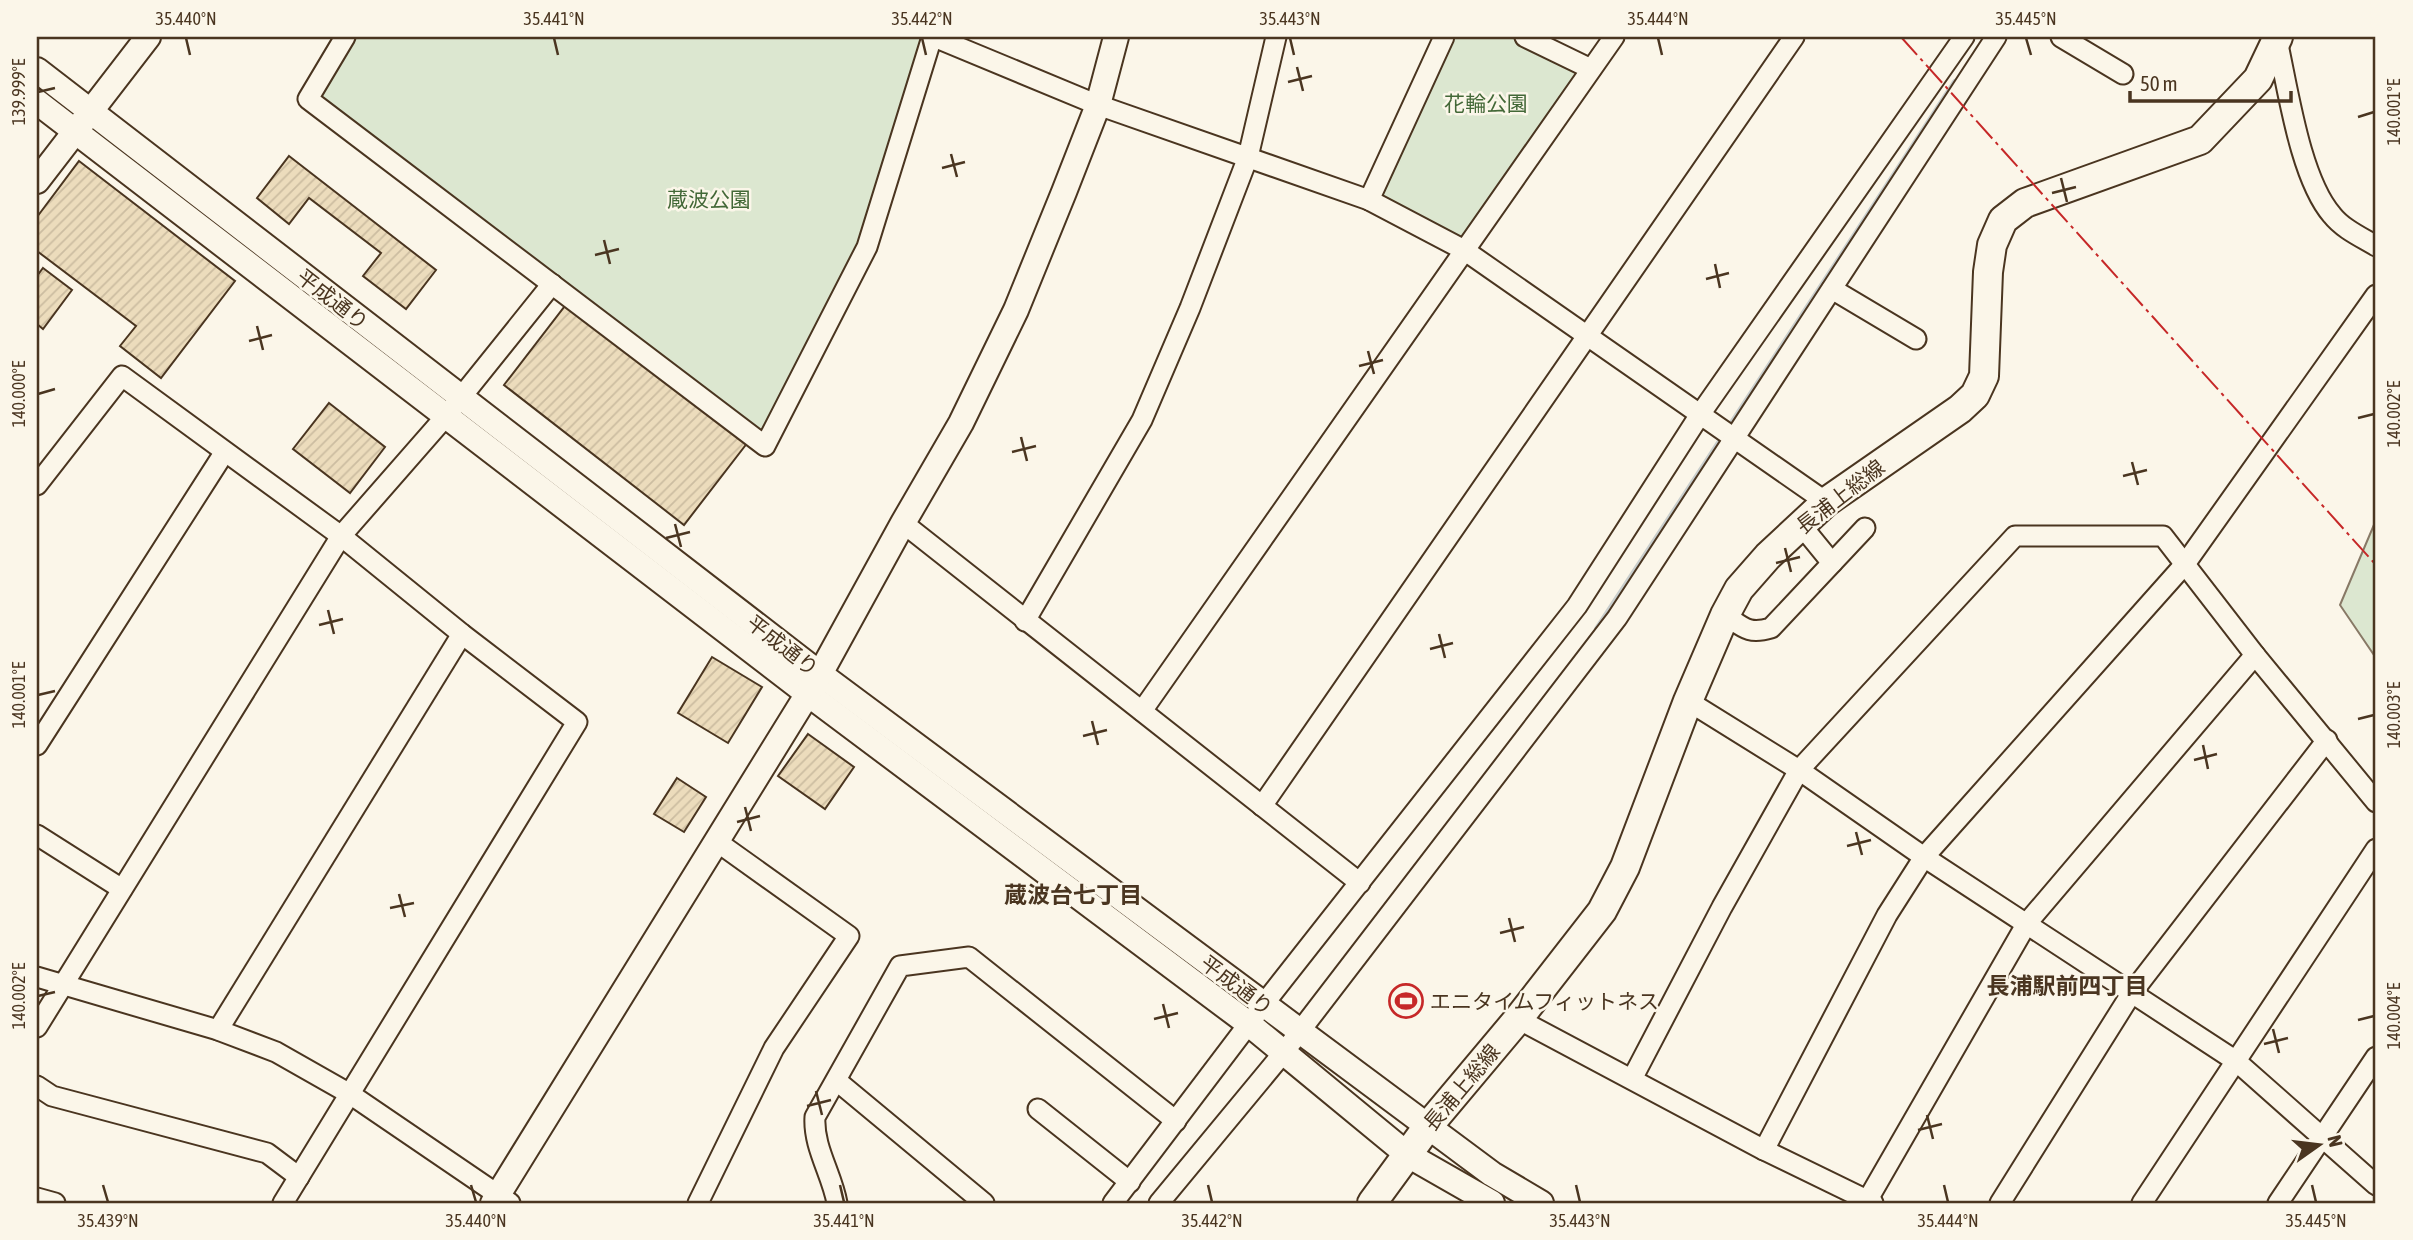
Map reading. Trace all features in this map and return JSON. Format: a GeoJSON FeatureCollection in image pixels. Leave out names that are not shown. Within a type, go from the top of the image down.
{"type":"FeatureCollection","features":[{"type":"Feature","properties":{"kind":"main road","name":"長浦上総線"},"geometry":{"type":"LineString","coordinates":[[1382,1200],[1429,1125],[1518,1019],[1601,911],[1625,867],[1688,701],[1725,615],[1740,589],[1768,555],[1826,502],[1961,409],[1975,395],[1984,376],[1988,272],[1992,245],[2003,220],[2025,203],[2200,140],[2258,79],[2277,38]]}},
{"type":"Feature","properties":{"kind":"street"},"geometry":{"type":"LineString","coordinates":[[37,181],[148,37]]}},
{"type":"Feature","properties":{"kind":"street"},"geometry":{"type":"LineString","coordinates":[[345,37],[308,99],[765,446],[867,247],[933,37],[1098,105],[1369,200],[1464,250],[1826,502]]}},
{"type":"Feature","properties":{"kind":"street"},"geometry":{"type":"LineString","coordinates":[[37,977],[218,1030],[276,1052],[350,1094],[500,1201],[716,841],[814,684],[961,423],[1016,310],[1098,105],[1116,37]]}},
{"type":"Feature","properties":{"kind":"street"},"geometry":{"type":"LineString","coordinates":[[1025,621],[1142,420],[1248,157],[1276,37]]}},
{"type":"Feature","properties":{"kind":"street"},"geometry":{"type":"LineString","coordinates":[[1369,200],[1444,37]]}},
{"type":"Feature","properties":{"kind":"street"},"geometry":{"type":"LineString","coordinates":[[1525,37],[1591,69]]}},
{"type":"Feature","properties":{"kind":"street"},"geometry":{"type":"LineString","coordinates":[[1142,711],[1614,37]]}},
{"type":"Feature","properties":{"kind":"street"},"geometry":{"type":"LineString","coordinates":[[1262,806],[1794,37]]}},
{"type":"Feature","properties":{"kind":"street"},"geometry":{"type":"LineString","coordinates":[[1113,1203],[1256,1015],[1577,606],[1701,413],[1964,37]]}},
{"type":"Feature","properties":{"kind":"street"},"geometry":{"type":"LineString","coordinates":[[1159,1203],[1284,1052],[1616,618],[1996,37]]}},
{"type":"Feature","properties":{"kind":"street"},"geometry":{"type":"LineString","coordinates":[[2061,37],[2123,74]]}},
{"type":"Feature","properties":{"kind":"street"},"geometry":{"type":"LineString","coordinates":[[2277,38],[2310,178],[2320,200],[2345,228],[2376,246]]}},
{"type":"Feature","properties":{"kind":"street","name":"平成通り"},"geometry":{"type":"LineString","coordinates":[[37,70],[461,397],[814,684]]}},
{"type":"Feature","properties":{"kind":"street","name":"平成通り"},"geometry":{"type":"LineString","coordinates":[[37,102],[446,416],[814,684],[1256,1015],[1284,1052],[1408,1155],[1492,1203]]}},
{"type":"Feature","properties":{"kind":"street"},"geometry":{"type":"LineString","coordinates":[[37,1027],[341,537],[446,416],[552,284]]}},
{"type":"Feature","properties":{"kind":"street"},"geometry":{"type":"LineString","coordinates":[[1832,289],[1916,340]]}},
{"type":"Feature","properties":{"kind":"street"},"geometry":{"type":"LineString","coordinates":[[1763,1150],[1887,915],[1924,857],[2185,564],[2376,295]]}},
{"type":"Feature","properties":{"kind":"street"},"geometry":{"type":"LineString","coordinates":[[37,485],[122,376],[341,537],[577,722],[283,1203]]}},
{"type":"Feature","properties":{"kind":"street"},"geometry":{"type":"LineString","coordinates":[[37,745],[224,453]]}},
{"type":"Feature","properties":{"kind":"street"},"geometry":{"type":"LineString","coordinates":[[903,523],[1360,883]]}},
{"type":"Feature","properties":{"kind":"street"},"geometry":{"type":"LineString","coordinates":[[1801,525],[1832,563]]}},
{"type":"Feature","properties":{"kind":"street"},"geometry":{"type":"LineString","coordinates":[[1725,615],[1747,630],[1756,632],[1771,628],[1865,528]]}},
{"type":"Feature","properties":{"kind":"street"},"geometry":{"type":"LineString","coordinates":[[1632,1079],[1722,907],[1799,770],[2015,536],[2162,536],[2376,802]]}},
{"type":"Feature","properties":{"kind":"street"},"geometry":{"type":"LineString","coordinates":[[218,1030],[462,634]]}},
{"type":"Feature","properties":{"kind":"street"},"geometry":{"type":"LineString","coordinates":[[1518,1019],[1763,1150],[1870,1202],[2027,923],[2256,655]]}},
{"type":"Feature","properties":{"kind":"street"},"geometry":{"type":"LineString","coordinates":[[1688,701],[1799,770],[1924,857],[2236,1062],[2376,1185]]}},
{"type":"Feature","properties":{"kind":"street"},"geometry":{"type":"LineString","coordinates":[[2000,1203],[2131,994],[2327,740]]}},
{"type":"Feature","properties":{"kind":"street"},"geometry":{"type":"LineString","coordinates":[[37,835],[122,889]]}},
{"type":"Feature","properties":{"kind":"street"},"geometry":{"type":"LineString","coordinates":[[698,1203],[774,1048],[849,936],[716,841]]}},
{"type":"Feature","properties":{"kind":"street"},"geometry":{"type":"LineString","coordinates":[[2142,1203],[2376,849]]}},
{"type":"Feature","properties":{"kind":"street"},"geometry":{"type":"LineString","coordinates":[[837,1203],[835,1189],[814,1130],[815,1117],[900,966],[969,957],[1176,1121]]}},
{"type":"Feature","properties":{"kind":"street","name":"平成通り"},"geometry":{"type":"LineString","coordinates":[[1256,1015],[1299,1031],[1492,1174],[1541,1203]]}},
{"type":"Feature","properties":{"kind":"street"},"geometry":{"type":"LineString","coordinates":[[2278,1203],[2376,1057]]}},
{"type":"Feature","properties":{"kind":"street"},"geometry":{"type":"LineString","coordinates":[[837,1081],[984,1203]]}},
{"type":"Feature","properties":{"kind":"street"},"geometry":{"type":"LineString","coordinates":[[37,1086],[52,1096],[267,1153],[299,1177]]}},
{"type":"Feature","properties":{"kind":"street"},"geometry":{"type":"LineString","coordinates":[[1038,1110],[1130,1182]]}},
{"type":"Feature","properties":{"kind":"street"},"geometry":{"type":"LineString","coordinates":[[37,1198],[55,1203]]}},
{"type":"Feature","properties":{"kind":"green space","name":"蔵波公園"},"geometry":{"type":"Polygon","coordinates":[[[348,37],[932,37],[867,247],[765,446],[308,99],[348,37]]]}},
{"type":"Feature","properties":{"kind":"green space","name":"花輪公園"},"geometry":{"type":"Polygon","coordinates":[[[1444,37],[1525,37],[1591,69],[1464,250],[1369,200],[1444,37]]]}},
{"type":"Feature","properties":{"kind":"green space"},"geometry":{"type":"Polygon","coordinates":[[[2376,520],[2376,658],[2340,605],[2376,520]]]}},
{"type":"Feature","properties":{"kind":"building"},"geometry":{"type":"Polygon","coordinates":[[[289,156],[436,270],[406,309],[363,276],[381,253],[309,198],[289,224],[257,198],[289,156]]]}},
{"type":"Feature","properties":{"kind":"building"},"geometry":{"type":"Polygon","coordinates":[[[79,161],[235,281],[161,378],[120,346],[136,326],[37,251],[37,217],[79,161]]]}},
{"type":"Feature","properties":{"kind":"building"},"geometry":{"type":"Polygon","coordinates":[[[43,268],[72,290],[43,329],[37,324],[37,276],[43,268]]]}},
{"type":"Feature","properties":{"kind":"building"},"geometry":{"type":"Polygon","coordinates":[[[568,302],[748,442],[684,525],[504,385],[568,302]]]}},
{"type":"Feature","properties":{"kind":"building"},"geometry":{"type":"Polygon","coordinates":[[[329,403],[385,447],[350,493],[293,449],[329,403]]]}},
{"type":"Feature","properties":{"kind":"building"},"geometry":{"type":"Polygon","coordinates":[[[712,657],[762,687],[728,743],[678,713],[712,657]]]}},
{"type":"Feature","properties":{"kind":"building"},"geometry":{"type":"Polygon","coordinates":[[[808,734],[854,767],[825,809],[778,776],[808,734]]]}},
{"type":"Feature","properties":{"kind":"building"},"geometry":{"type":"Polygon","coordinates":[[[677,778],[706,797],[684,832],[654,814],[677,778]]]}},
{"type":"Feature","properties":{"kind":"waterway"},"geometry":{"type":"LineString","coordinates":[[1597,629],[1955,82]]}},
{"type":"Feature","properties":{"kind":"power"},"geometry":{"type":"LineString","coordinates":[[1901,37],[2376,565]]}},
{"type":"Feature","properties":{"kind":"place","name":"エニタイムフィットネス"},"geometry":{"type":"Point","coordinates":[1406,1001]}},
{"type":"Feature","properties":{"kind":"district","name":"蔵波台七丁目"},"geometry":{"type":"Point","coordinates":[1073,895]}},
{"type":"Feature","properties":{"kind":"district","name":"長浦駅前四丁目"},"geometry":{"type":"Point","coordinates":[2067,986]}}]}
